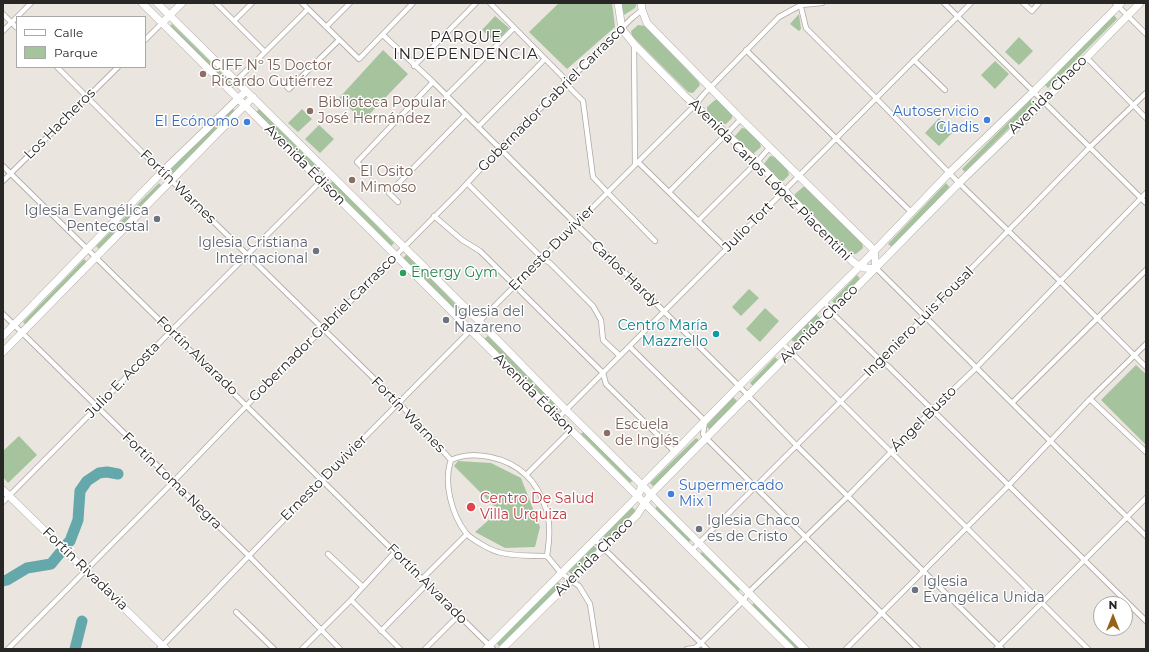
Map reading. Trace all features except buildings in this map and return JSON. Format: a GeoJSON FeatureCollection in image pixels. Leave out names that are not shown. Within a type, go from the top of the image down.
{"type":"FeatureCollection","features":[{"type":"Feature","properties":{"kind":"main road","name":"Avenida Édison"},"geometry":{"type":"LineString","coordinates":[[142,3],[791,649]]}},
{"type":"Feature","properties":{"kind":"main road"},"geometry":{"type":"LineString","coordinates":[[162,23],[182,3]]}},
{"type":"Feature","properties":{"kind":"main road","name":"Avenida Carlos López Piacentini"},"geometry":{"type":"LineString","coordinates":[[618,3],[622,29],[634,44],[695,105],[757,162],[859,267],[866,269],[876,268],[874,250],[741,120],[647,23],[642,7]]}},
{"type":"Feature","properties":{"kind":"main road","name":"Avenida Chaco"},"geometry":{"type":"LineString","coordinates":[[502,649],[637,514],[650,495],[706,438],[832,313],[959,183],[1044,101],[1140,3]]}},
{"type":"Feature","properties":{"kind":"main road","name":"Avenida Chaco"},"geometry":{"type":"LineString","coordinates":[[490,648],[594,539],[638,496],[642,485],[859,267],[950,172],[1034,91],[1118,4]]}},
{"type":"Feature","properties":{"kind":"main road","name":"Avenida Édison"},"geometry":{"type":"LineString","coordinates":[[162,5],[169,15],[480,322],[642,485],[698,544],[749,592],[805,649]]}},
{"type":"Feature","properties":{"kind":"main road"},"geometry":{"type":"LineString","coordinates":[[154,15],[162,5]]}},
{"type":"Feature","properties":{"kind":"main road"},"geometry":{"type":"LineString","coordinates":[[3,336],[162,172],[246,91]]}},
{"type":"Feature","properties":{"kind":"main road"},"geometry":{"type":"LineString","coordinates":[[3,352],[253,97]]}},
{"type":"Feature","properties":{"kind":"main road","name":"Fortín Rivadavia"},"geometry":{"type":"LineString","coordinates":[[3,490],[86,570],[163,648]]}},
{"type":"Feature","properties":{"kind":"street"},"geometry":{"type":"LineString","coordinates":[[18,16],[31,3]]}},
{"type":"Feature","properties":{"kind":"street"},"geometry":{"type":"LineString","coordinates":[[216,3],[264,51]]}},
{"type":"Feature","properties":{"kind":"street"},"geometry":{"type":"LineString","coordinates":[[234,21],[252,3]]}},
{"type":"Feature","properties":{"kind":"street"},"geometry":{"type":"LineString","coordinates":[[302,3],[360,59],[413,3]]}},
{"type":"Feature","properties":{"kind":"street"},"geometry":{"type":"LineString","coordinates":[[326,27],[350,3]]}},
{"type":"Feature","properties":{"kind":"street"},"geometry":{"type":"LineString","coordinates":[[414,66],[476,3]]}},
{"type":"Feature","properties":{"kind":"street"},"geometry":{"type":"LineString","coordinates":[[490,3],[564,78],[565,83],[582,101],[593,177],[655,242]]}},
{"type":"Feature","properties":{"kind":"street","name":"Ernesto Duvivier"},"geometry":{"type":"LineString","coordinates":[[163,648],[322,480],[480,322],[574,224],[608,193],[695,105],[779,17],[801,4],[822,3]]}},
{"type":"Feature","properties":{"kind":"street"},"geometry":{"type":"LineString","coordinates":[[944,3],[1146,203]]}},
{"type":"Feature","properties":{"kind":"street","name":"Julio Tort"},"geometry":{"type":"LineString","coordinates":[[559,417],[971,3]]}},
{"type":"Feature","properties":{"kind":"street"},"geometry":{"type":"LineString","coordinates":[[1023,3],[1032,11],[1039,3]]}},
{"type":"Feature","properties":{"kind":"street"},"geometry":{"type":"LineString","coordinates":[[801,4],[806,28],[950,172],[959,183],[1146,367]]}},
{"type":"Feature","properties":{"kind":"street"},"geometry":{"type":"LineString","coordinates":[[1118,4],[1146,34]]}},
{"type":"Feature","properties":{"kind":"street","name":"Gobernador Gabriel Carrasco"},"geometry":{"type":"LineString","coordinates":[[8,649],[174,482],[247,405],[499,149],[622,29],[642,7]]}},
{"type":"Feature","properties":{"kind":"street"},"geometry":{"type":"LineString","coordinates":[[236,81],[264,51],[308,9]]}},
{"type":"Feature","properties":{"kind":"street"},"geometry":{"type":"LineString","coordinates":[[3,14],[16,27]]}},
{"type":"Feature","properties":{"kind":"street"},"geometry":{"type":"LineString","coordinates":[[3,31],[16,18]]}},
{"type":"Feature","properties":{"kind":"street"},"geometry":{"type":"LineString","coordinates":[[146,39],[162,23]]}},
{"type":"Feature","properties":{"kind":"street"},"geometry":{"type":"LineString","coordinates":[[446,96],[514,28]]}},
{"type":"Feature","properties":{"kind":"street","name":"Carlos Hardy"},"geometry":{"type":"LineString","coordinates":[[383,35],[414,66],[433,82],[574,224],[739,386],[796,446],[923,570],[999,648]]}},
{"type":"Feature","properties":{"kind":"street"},"geometry":{"type":"LineString","coordinates":[[280,79],[290,89],[339,40]]}},
{"type":"Feature","properties":{"kind":"street"},"geometry":{"type":"LineString","coordinates":[[634,44],[636,163],[669,192],[726,248]]}},
{"type":"Feature","properties":{"kind":"street"},"geometry":{"type":"LineString","coordinates":[[746,50],[911,212]]}},
{"type":"Feature","properties":{"kind":"street"},"geometry":{"type":"LineString","coordinates":[[1086,57],[1146,118]]}},
{"type":"Feature","properties":{"kind":"street"},"geometry":{"type":"LineString","coordinates":[[478,128],[545,59]]}},
{"type":"Feature","properties":{"kind":"street"},"geometry":{"type":"LineString","coordinates":[[914,60],[945,90]]}},
{"type":"Feature","properties":{"kind":"street","name":"Fortín Warnes"},"geometry":{"type":"LineString","coordinates":[[57,68],[399,403],[451,460]]}},
{"type":"Feature","properties":{"kind":"street","name":"Los Hacheros"},"geometry":{"type":"LineString","coordinates":[[3,181],[117,68]]}},
{"type":"Feature","properties":{"kind":"street"},"geometry":{"type":"LineString","coordinates":[[370,175],[357,162],[433,82]]}},
{"type":"Feature","properties":{"kind":"street","name":"Ingeniero Luis Fousal"},"geometry":{"type":"LineString","coordinates":[[692,550],[1146,93]]}},
{"type":"Feature","properties":{"kind":"street"},"geometry":{"type":"LineString","coordinates":[[398,202],[389,193],[465,114]]}},
{"type":"Feature","properties":{"kind":"street"},"geometry":{"type":"LineString","coordinates":[[669,192],[741,120]]}},
{"type":"Feature","properties":{"kind":"street"},"geometry":{"type":"LineString","coordinates":[[698,221],[770,147]]}},
{"type":"Feature","properties":{"kind":"street","name":"Fortín Alvarado"},"geometry":{"type":"LineString","coordinates":[[3,166],[247,405],[490,648]]}},
{"type":"Feature","properties":{"kind":"street","name":"Julio E. Acosta"},"geometry":{"type":"LineString","coordinates":[[3,502],[329,173]]}},
{"type":"Feature","properties":{"kind":"street"},"geometry":{"type":"LineString","coordinates":[[467,183],[542,258],[593,306],[601,320],[603,340],[620,356]]}},
{"type":"Feature","properties":{"kind":"street","name":"Ángel Busto"},"geometry":{"type":"LineString","coordinates":[[701,643],[749,592],[848,496],[933,409],[976,368],[1146,193]]}},
{"type":"Feature","properties":{"kind":"street"},"geometry":{"type":"LineString","coordinates":[[434,216],[462,240],[480,251],[603,373],[606,384],[675,452]]}},
{"type":"Feature","properties":{"kind":"street"},"geometry":{"type":"LineString","coordinates":[[876,268],[1126,518],[1146,536]]}},
{"type":"Feature","properties":{"kind":"street"},"geometry":{"type":"LineString","coordinates":[[1012,403],[1146,270]]}},
{"type":"Feature","properties":{"kind":"street"},"geometry":{"type":"LineString","coordinates":[[824,301],[832,313],[933,409],[1084,561],[1146,621]]}},
{"type":"Feature","properties":{"kind":"street","name":"Fortín Loma Negra"},"geometry":{"type":"LineString","coordinates":[[3,314],[249,556],[340,649]]}},
{"type":"Feature","properties":{"kind":"street"},"geometry":{"type":"LineString","coordinates":[[783,344],[1088,649]]}},
{"type":"Feature","properties":{"kind":"street"},"geometry":{"type":"LineString","coordinates":[[846,649],[966,527],[1010,485],[1090,399],[1146,344]]}},
{"type":"Feature","properties":{"kind":"street"},"geometry":{"type":"LineString","coordinates":[[630,347],[706,421],[703,434],[706,438],[756,486],[918,649]]}},
{"type":"Feature","properties":{"kind":"street"},"geometry":{"type":"LineString","coordinates":[[1090,399],[1146,452]]}},
{"type":"Feature","properties":{"kind":"street"},"geometry":{"type":"LineString","coordinates":[[526,475],[571,430]]}},
{"type":"Feature","properties":{"kind":"street","name":"Fortín Warnes"},"geometry":{"type":"LineString","coordinates":[[473,455],[497,458],[526,475],[537,489],[547,511],[549,541],[547,556],[496,552],[472,538],[467,534],[455,513],[451,500],[448,469],[451,460],[460,456],[473,455]]}},
{"type":"Feature","properties":{"kind":"street"},"geometry":{"type":"LineString","coordinates":[[999,648],[1146,498]]}},
{"type":"Feature","properties":{"kind":"street"},"geometry":{"type":"LineString","coordinates":[[422,579],[467,534]]}},
{"type":"Feature","properties":{"kind":"street"},"geometry":{"type":"LineString","coordinates":[[594,539],[707,649]]}},
{"type":"Feature","properties":{"kind":"street"},"geometry":{"type":"LineString","coordinates":[[302,649],[351,600],[395,552]]}},
{"type":"Feature","properties":{"kind":"street"},"geometry":{"type":"LineString","coordinates":[[328,554],[363,587]]}},
{"type":"Feature","properties":{"kind":"street"},"geometry":{"type":"LineString","coordinates":[[547,556],[561,573],[579,586],[590,604],[597,649]]}},
{"type":"Feature","properties":{"kind":"street"},"geometry":{"type":"LineString","coordinates":[[381,631],[427,584]]}},
{"type":"Feature","properties":{"kind":"street"},"geometry":{"type":"LineString","coordinates":[[351,600],[400,649]]}},
{"type":"Feature","properties":{"kind":"street"},"geometry":{"type":"LineString","coordinates":[[236,612],[274,649]]}},
{"type":"Feature","properties":{"kind":"street"},"geometry":{"type":"LineString","coordinates":[[425,649],[458,615]]}},
{"type":"Feature","properties":{"kind":"street"},"geometry":{"type":"LineString","coordinates":[[687,649],[695,648],[701,643]]}},
{"type":"Feature","properties":{"kind":"green space"},"geometry":{"type":"Polygon","coordinates":[[[559,3],[612,3],[615,27],[567,69],[529,32],[559,3]]]}},
{"type":"Feature","properties":{"kind":"green space"},"geometry":{"type":"Polygon","coordinates":[[[621,3],[637,3],[635,8],[624,15],[621,3]]]}},
{"type":"Feature","properties":{"kind":"green space"},"geometry":{"type":"Polygon","coordinates":[[[799,14],[801,29],[799,31],[790,24],[799,14]]]}},
{"type":"Feature","properties":{"kind":"green space"},"geometry":{"type":"Polygon","coordinates":[[[1114,15],[1117,19],[1048,88],[1045,85],[1114,15]]]}},
{"type":"Feature","properties":{"kind":"green space"},"geometry":{"type":"Polygon","coordinates":[[[495,16],[509,28],[496,43],[482,30],[495,16]]]}},
{"type":"Feature","properties":{"kind":"green space"},"geometry":{"type":"Polygon","coordinates":[[[172,24],[235,86],[231,89],[169,27],[172,24]]]}},
{"type":"Feature","properties":{"kind":"green space"},"geometry":{"type":"Polygon","coordinates":[[[638,25],[645,26],[698,81],[700,85],[693,93],[688,92],[632,36],[631,31],[638,25]]]}},
{"type":"Feature","properties":{"kind":"green space"},"geometry":{"type":"Polygon","coordinates":[[[1019,37],[1033,51],[1019,65],[1005,52],[1019,37]]]}},
{"type":"Feature","properties":{"kind":"green space"},"geometry":{"type":"Polygon","coordinates":[[[383,50],[408,74],[363,121],[339,98],[383,50]]]}},
{"type":"Feature","properties":{"kind":"green space"},"geometry":{"type":"Polygon","coordinates":[[[995,61],[1009,74],[995,89],[981,75],[995,61]]]}},
{"type":"Feature","properties":{"kind":"green space"},"geometry":{"type":"Polygon","coordinates":[[[1031,99],[1034,103],[965,172],[962,169],[1031,99]]]}},
{"type":"Feature","properties":{"kind":"green space"},"geometry":{"type":"Polygon","coordinates":[[[715,100],[719,100],[732,113],[732,118],[726,124],[721,124],[707,111],[707,107],[715,100]]]}},
{"type":"Feature","properties":{"kind":"green space"},"geometry":{"type":"Polygon","coordinates":[[[232,108],[235,111],[173,173],[170,170],[232,108]]]}},
{"type":"Feature","properties":{"kind":"green space"},"geometry":{"type":"Polygon","coordinates":[[[259,109],[322,171],[319,174],[256,112],[259,109]]]}},
{"type":"Feature","properties":{"kind":"green space"},"geometry":{"type":"Polygon","coordinates":[[[302,109],[312,119],[298,132],[288,123],[302,109]]]}},
{"type":"Feature","properties":{"kind":"green space"},"geometry":{"type":"Polygon","coordinates":[[[939,118],[953,132],[939,146],[925,133],[939,118]]]}},
{"type":"Feature","properties":{"kind":"green space"},"geometry":{"type":"Polygon","coordinates":[[[319,125],[334,139],[320,153],[305,139],[319,125]]]}},
{"type":"Feature","properties":{"kind":"green space"},"geometry":{"type":"Polygon","coordinates":[[[742,128],[752,132],[759,140],[761,147],[754,153],[750,153],[735,140],[735,136],[742,128]]]}},
{"type":"Feature","properties":{"kind":"green space"},"geometry":{"type":"Polygon","coordinates":[[[770,156],[780,160],[787,168],[789,175],[783,181],[778,181],[764,167],[764,164],[770,156]]]}},
{"type":"Feature","properties":{"kind":"green space"},"geometry":{"type":"Polygon","coordinates":[[[333,181],[394,243],[391,246],[329,184],[333,181]]]}},
{"type":"Feature","properties":{"kind":"green space"},"geometry":{"type":"Polygon","coordinates":[[[159,183],[162,186],[99,249],[96,246],[159,183]]]}},
{"type":"Feature","properties":{"kind":"green space"},"geometry":{"type":"Polygon","coordinates":[[[946,183],[950,188],[892,247],[888,244],[946,183]]]}},
{"type":"Feature","properties":{"kind":"green space"},"geometry":{"type":"Polygon","coordinates":[[[803,187],[808,187],[862,242],[863,248],[856,254],[852,254],[795,198],[795,194],[803,187]]]}},
{"type":"Feature","properties":{"kind":"green space"},"geometry":{"type":"Polygon","coordinates":[[[407,254],[468,317],[465,320],[403,258],[407,254]]]}},
{"type":"Feature","properties":{"kind":"green space"},"geometry":{"type":"Polygon","coordinates":[[[84,259],[87,262],[26,325],[23,322],[84,259]]]}},
{"type":"Feature","properties":{"kind":"green space"},"geometry":{"type":"Polygon","coordinates":[[[857,275],[860,279],[836,305],[832,301],[857,275]]]}},
{"type":"Feature","properties":{"kind":"green space"},"geometry":{"type":"Polygon","coordinates":[[[749,289],[759,298],[741,316],[732,307],[749,289]]]}},
{"type":"Feature","properties":{"kind":"green space"},"geometry":{"type":"Polygon","coordinates":[[[765,308],[779,321],[760,342],[746,329],[765,308]]]}},
{"type":"Feature","properties":{"kind":"green space"},"geometry":{"type":"Polygon","coordinates":[[[816,314],[820,318],[795,343],[791,339],[816,314]]]}},
{"type":"Feature","properties":{"kind":"green space"},"geometry":{"type":"Polygon","coordinates":[[[488,336],[558,405],[554,408],[484,339],[488,336]]]}},
{"type":"Feature","properties":{"kind":"green space"},"geometry":{"type":"Polygon","coordinates":[[[775,357],[779,361],[754,387],[750,383],[775,357]]]}},
{"type":"Feature","properties":{"kind":"green space"},"geometry":{"type":"Polygon","coordinates":[[[1136,365],[1146,374],[1146,445],[1101,400],[1136,365]]]}},
{"type":"Feature","properties":{"kind":"green space"},"geometry":{"type":"Polygon","coordinates":[[[733,397],[737,401],[710,430],[706,426],[733,397]]]}},
{"type":"Feature","properties":{"kind":"green space"},"geometry":{"type":"Polygon","coordinates":[[[584,431],[633,480],[630,483],[581,434],[584,431]]]}},
{"type":"Feature","properties":{"kind":"green space"},"geometry":{"type":"Polygon","coordinates":[[[19,436],[37,455],[8,483],[3,477],[3,451],[19,436]]]}},
{"type":"Feature","properties":{"kind":"green space"},"geometry":{"type":"Polygon","coordinates":[[[696,438],[700,441],[654,487],[650,483],[696,438]]]}},
{"type":"Feature","properties":{"kind":"green space"},"geometry":{"type":"Polygon","coordinates":[[[458,461],[491,463],[521,478],[540,527],[535,547],[505,548],[475,532],[499,511],[454,466],[458,461]]]}},
{"type":"Feature","properties":{"kind":"green space"},"geometry":{"type":"Polygon","coordinates":[[[657,506],[691,540],[688,543],[655,509],[657,506]]]}},
{"type":"Feature","properties":{"kind":"green space"},"geometry":{"type":"Polygon","coordinates":[[[632,507],[636,511],[604,543],[600,539],[632,507]]]}},
{"type":"Feature","properties":{"kind":"green space"},"geometry":{"type":"Polygon","coordinates":[[[593,545],[597,549],[572,575],[568,571],[593,545]]]}},
{"type":"Feature","properties":{"kind":"green space"},"geometry":{"type":"Polygon","coordinates":[[[702,552],[740,589],[738,592],[700,554],[702,552]]]}},
{"type":"Feature","properties":{"kind":"green space"},"geometry":{"type":"Polygon","coordinates":[[[558,582],[562,586],[500,647],[496,643],[558,582]]]}},
{"type":"Feature","properties":{"kind":"green space"},"geometry":{"type":"Polygon","coordinates":[[[754,603],[800,649],[795,649],[751,606],[754,603]]]}},
{"type":"Feature","properties":{"kind":"waterway"},"geometry":{"type":"LineString","coordinates":[[67,544],[70,541],[78,520],[80,491],[87,481],[99,473],[107,472],[118,474]]}},
{"type":"Feature","properties":{"kind":"waterway"},"geometry":{"type":"LineString","coordinates":[[3,581],[27,568],[51,564],[60,553]]}},
{"type":"Feature","properties":{"kind":"waterway"},"geometry":{"type":"LineString","coordinates":[[75,649],[82,621]]}},
{"type":"Feature","properties":{"kind":"place","name":"CIFF Nº 15 Doctor Ricardo Gutiérrez"},"geometry":{"type":"Point","coordinates":[203,74]}},
{"type":"Feature","properties":{"kind":"place","name":"Biblioteca Popular José Hernández"},"geometry":{"type":"Point","coordinates":[310,111]}},
{"type":"Feature","properties":{"kind":"place","name":"Autoservicio Gladis"},"geometry":{"type":"Point","coordinates":[987,120]}},
{"type":"Feature","properties":{"kind":"place","name":"El Ecónomo"},"geometry":{"type":"Point","coordinates":[247,122]}},
{"type":"Feature","properties":{"kind":"place","name":"El Osito Mimoso"},"geometry":{"type":"Point","coordinates":[352,180]}},
{"type":"Feature","properties":{"kind":"place","name":"Iglesia Evangélica Pentecostal"},"geometry":{"type":"Point","coordinates":[157,219]}},
{"type":"Feature","properties":{"kind":"place","name":"Iglesia Cristiana Internacional"},"geometry":{"type":"Point","coordinates":[316,251]}},
{"type":"Feature","properties":{"kind":"place","name":"Energy Gym"},"geometry":{"type":"Point","coordinates":[403,273]}},
{"type":"Feature","properties":{"kind":"place","name":"Iglesia del Nazareno"},"geometry":{"type":"Point","coordinates":[446,320]}},
{"type":"Feature","properties":{"kind":"place","name":"Centro María Mazzrello"},"geometry":{"type":"Point","coordinates":[716,334]}},
{"type":"Feature","properties":{"kind":"place","name":"Escuela de Inglés"},"geometry":{"type":"Point","coordinates":[607,433]}},
{"type":"Feature","properties":{"kind":"place","name":"Supermercado Mix 1"},"geometry":{"type":"Point","coordinates":[671,494]}},
{"type":"Feature","properties":{"kind":"place","name":"Centro De Salud Villa Urquiza"},"geometry":{"type":"Point","coordinates":[471,507]}},
{"type":"Feature","properties":{"kind":"place","name":"Iglesia Chaco es de Cristo"},"geometry":{"type":"Point","coordinates":[699,529]}},
{"type":"Feature","properties":{"kind":"place","name":"Iglesia Evangélica Unida"},"geometry":{"type":"Point","coordinates":[915,590]}},
{"type":"Feature","properties":{"kind":"district","name":"PARQUE INDEPENDENCIA"},"geometry":{"type":"Point","coordinates":[466,46]}}]}
